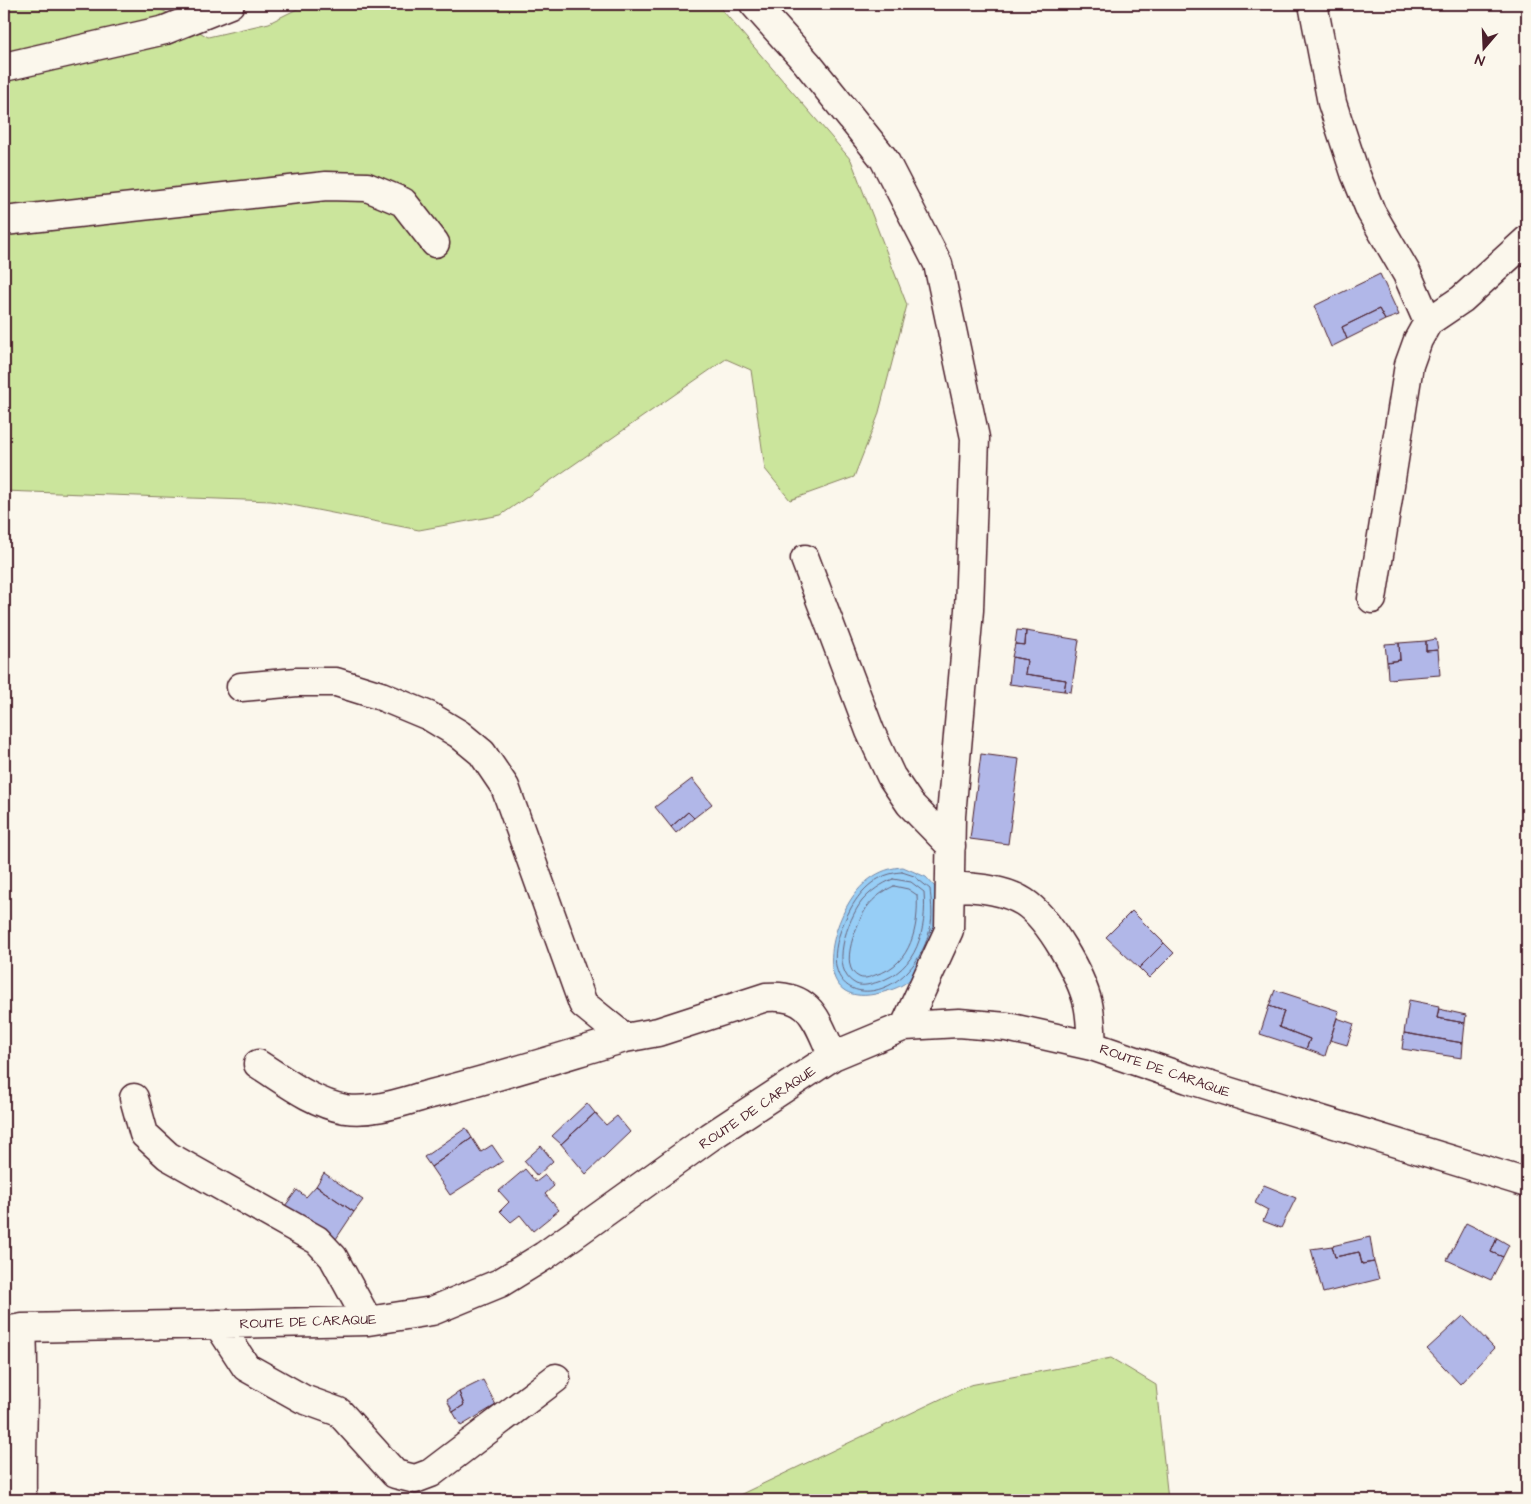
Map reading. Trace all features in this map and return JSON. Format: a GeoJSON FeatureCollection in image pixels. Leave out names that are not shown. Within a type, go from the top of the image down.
{"type":"FeatureCollection","features":[{"type":"Feature","properties":{"kind":"street"},"geometry":{"type":"LineString","coordinates":[[4,67],[165,30],[230,4]]}},
{"type":"Feature","properties":{"kind":"street"},"geometry":{"type":"LineString","coordinates":[[754,4],[807,63],[884,159],[938,264],[975,438],[969,610],[951,816],[949,930],[905,1026]]}},
{"type":"Feature","properties":{"kind":"street"},"geometry":{"type":"LineString","coordinates":[[1313,4],[1332,103],[1355,173],[1371,212],[1407,274],[1428,322]]}},
{"type":"Feature","properties":{"kind":"street"},"geometry":{"type":"LineString","coordinates":[[4,221],[326,186],[367,187],[403,202],[435,243]]}},
{"type":"Feature","properties":{"kind":"street"},"geometry":{"type":"LineString","coordinates":[[1372,599],[1409,365],[1418,340],[1428,322],[1462,300],[1527,240]]}},
{"type":"Feature","properties":{"kind":"street"},"geometry":{"type":"LineString","coordinates":[[805,559],[870,731],[890,776],[910,804],[951,846]]}},
{"type":"Feature","properties":{"kind":"street"},"geometry":{"type":"LineString","coordinates":[[241,687],[297,682],[336,682],[381,696],[429,716],[459,734],[482,753],[506,787],[583,1004],[625,1038]]}},
{"type":"Feature","properties":{"kind":"street"},"geometry":{"type":"LineString","coordinates":[[950,886],[987,888],[1023,902],[1042,918],[1069,957],[1088,1003],[1092,1046]]}},
{"type":"Feature","properties":{"kind":"street"},"geometry":{"type":"LineString","coordinates":[[258,1064],[309,1096],[329,1105],[363,1110],[484,1081],[625,1038],[658,1032],[766,997],[781,995],[802,1003],[810,1010],[833,1056]]}},
{"type":"Feature","properties":{"kind":"street","name":"ROUTE DE CARAQUE"},"geometry":{"type":"LineString","coordinates":[[13,1329],[368,1321],[432,1311],[500,1283],[544,1256],[710,1137],[833,1056],[905,1026],[959,1023],[1007,1027],[1092,1046],[1188,1079],[1527,1183]]}},
{"type":"Feature","properties":{"kind":"street"},"geometry":{"type":"LineString","coordinates":[[134,1098],[144,1134],[168,1156],[317,1240],[333,1257],[368,1321]]}},
{"type":"Feature","properties":{"kind":"street"},"geometry":{"type":"LineString","coordinates":[[218,1324],[246,1367],[303,1399],[339,1412],[395,1474],[415,1479],[431,1473],[556,1378]]}},
{"type":"Feature","properties":{"kind":"street"},"geometry":{"type":"LineString","coordinates":[[13,1329],[24,1376],[21,1422],[22,1500]]}},
{"type":"Feature","properties":{"kind":"green space"},"geometry":{"type":"Polygon","coordinates":[[[4,4],[152,4],[208,37],[269,23],[307,4],[717,4],[851,160],[907,305],[878,416],[854,477],[790,500],[765,469],[751,370],[726,359],[501,515],[419,530],[271,501],[4,491],[4,4]]]}},
{"type":"Feature","properties":{"kind":"green space"},"geometry":{"type":"Polygon","coordinates":[[[1111,1358],[1156,1385],[1168,1500],[729,1500],[970,1385],[1111,1358]]]}},
{"type":"Feature","properties":{"kind":"water"},"geometry":{"type":"Polygon","coordinates":[[[903,867],[926,877],[935,887],[937,920],[930,945],[913,976],[904,984],[890,990],[865,995],[849,993],[838,985],[833,972],[834,940],[839,922],[852,898],[863,884],[885,870],[903,867]]]}},
{"type":"Feature","properties":{"kind":"building"},"geometry":{"type":"Polygon","coordinates":[[[1380,274],[1399,315],[1385,320],[1379,309],[1342,327],[1347,339],[1331,347],[1314,306],[1380,274]]]}},
{"type":"Feature","properties":{"kind":"building"},"geometry":{"type":"Polygon","coordinates":[[[1379,309],[1385,320],[1347,339],[1342,327],[1379,309]]]}},
{"type":"Feature","properties":{"kind":"building"},"geometry":{"type":"Polygon","coordinates":[[[1017,630],[1026,631],[1025,645],[1015,644],[1017,630]]]}},
{"type":"Feature","properties":{"kind":"building"},"geometry":{"type":"Polygon","coordinates":[[[1026,631],[1079,640],[1071,692],[1064,691],[1066,680],[1025,674],[1027,660],[1012,657],[1015,644],[1025,645],[1026,631]]]}},
{"type":"Feature","properties":{"kind":"building"},"geometry":{"type":"Polygon","coordinates":[[[1436,639],[1438,650],[1426,651],[1426,641],[1436,639]]]}},
{"type":"Feature","properties":{"kind":"building"},"geometry":{"type":"Polygon","coordinates":[[[1426,641],[1426,651],[1438,650],[1440,675],[1388,679],[1387,662],[1400,660],[1399,643],[1426,641]]]}},
{"type":"Feature","properties":{"kind":"building"},"geometry":{"type":"Polygon","coordinates":[[[1399,643],[1400,660],[1387,662],[1385,644],[1399,643]]]}},
{"type":"Feature","properties":{"kind":"building"},"geometry":{"type":"Polygon","coordinates":[[[1012,657],[1027,660],[1025,674],[1066,680],[1064,691],[1009,684],[1012,657]]]}},
{"type":"Feature","properties":{"kind":"building"},"geometry":{"type":"Polygon","coordinates":[[[981,754],[1019,759],[1008,844],[970,839],[981,754]]]}},
{"type":"Feature","properties":{"kind":"building"},"geometry":{"type":"Polygon","coordinates":[[[692,779],[712,804],[694,818],[688,812],[671,827],[655,807],[692,779]]]}},
{"type":"Feature","properties":{"kind":"building"},"geometry":{"type":"Polygon","coordinates":[[[688,812],[694,818],[676,833],[671,827],[688,812]]]}},
{"type":"Feature","properties":{"kind":"building"},"geometry":{"type":"Polygon","coordinates":[[[1132,911],[1164,943],[1139,968],[1106,937],[1132,911]]]}},
{"type":"Feature","properties":{"kind":"building"},"geometry":{"type":"Polygon","coordinates":[[[1164,943],[1174,953],[1149,978],[1139,968],[1164,943]]]}},
{"type":"Feature","properties":{"kind":"building"},"geometry":{"type":"Polygon","coordinates":[[[1275,990],[1339,1011],[1325,1056],[1306,1049],[1310,1039],[1279,1027],[1284,1011],[1269,1006],[1275,990]]]}},
{"type":"Feature","properties":{"kind":"building"},"geometry":{"type":"Polygon","coordinates":[[[1409,1000],[1439,1006],[1437,1018],[1465,1023],[1463,1043],[1404,1033],[1409,1000]]]}},
{"type":"Feature","properties":{"kind":"building"},"geometry":{"type":"Polygon","coordinates":[[[1269,1006],[1284,1011],[1279,1027],[1310,1039],[1306,1049],[1260,1034],[1269,1006]]]}},
{"type":"Feature","properties":{"kind":"building"},"geometry":{"type":"Polygon","coordinates":[[[1439,1009],[1466,1015],[1465,1023],[1437,1018],[1439,1009]]]}},
{"type":"Feature","properties":{"kind":"building"},"geometry":{"type":"Polygon","coordinates":[[[1337,1018],[1354,1024],[1347,1045],[1330,1040],[1337,1018]]]}},
{"type":"Feature","properties":{"kind":"building"},"geometry":{"type":"Polygon","coordinates":[[[1404,1033],[1463,1043],[1462,1058],[1402,1049],[1404,1033]]]}},
{"type":"Feature","properties":{"kind":"building"},"geometry":{"type":"Polygon","coordinates":[[[587,1103],[595,1113],[561,1144],[552,1136],[587,1103]]]}},
{"type":"Feature","properties":{"kind":"building"},"geometry":{"type":"Polygon","coordinates":[[[595,1113],[606,1125],[617,1116],[630,1132],[586,1174],[561,1144],[595,1113]]]}},
{"type":"Feature","properties":{"kind":"building"},"geometry":{"type":"Polygon","coordinates":[[[466,1128],[472,1138],[431,1167],[424,1157],[466,1128]]]}},
{"type":"Feature","properties":{"kind":"building"},"geometry":{"type":"Polygon","coordinates":[[[472,1138],[481,1152],[492,1145],[503,1161],[450,1195],[431,1167],[472,1138]]]}},
{"type":"Feature","properties":{"kind":"building"},"geometry":{"type":"Polygon","coordinates":[[[541,1146],[553,1161],[537,1176],[524,1161],[541,1146]]]}},
{"type":"Feature","properties":{"kind":"building"},"geometry":{"type":"Polygon","coordinates":[[[525,1169],[536,1182],[545,1175],[554,1186],[545,1194],[559,1210],[533,1231],[520,1215],[511,1222],[500,1211],[509,1202],[499,1191],[525,1169]]]}},
{"type":"Feature","properties":{"kind":"building"},"geometry":{"type":"Polygon","coordinates":[[[324,1173],[363,1200],[354,1212],[316,1186],[324,1173]]]}},
{"type":"Feature","properties":{"kind":"building"},"geometry":{"type":"Polygon","coordinates":[[[1264,1185],[1296,1198],[1281,1228],[1263,1221],[1268,1210],[1255,1203],[1264,1185]]]}},
{"type":"Feature","properties":{"kind":"building"},"geometry":{"type":"Polygon","coordinates":[[[316,1186],[354,1212],[336,1239],[285,1206],[297,1190],[306,1197],[316,1186]]]}},
{"type":"Feature","properties":{"kind":"building"},"geometry":{"type":"Polygon","coordinates":[[[1466,1223],[1497,1238],[1491,1252],[1503,1257],[1491,1280],[1447,1260],[1466,1223]]]}},
{"type":"Feature","properties":{"kind":"building"},"geometry":{"type":"Polygon","coordinates":[[[1370,1237],[1374,1262],[1362,1264],[1359,1252],[1335,1257],[1332,1246],[1370,1237]]]}},
{"type":"Feature","properties":{"kind":"building"},"geometry":{"type":"Polygon","coordinates":[[[1497,1238],[1509,1245],[1503,1257],[1491,1252],[1497,1238]]]}},
{"type":"Feature","properties":{"kind":"building"},"geometry":{"type":"Polygon","coordinates":[[[1332,1246],[1335,1257],[1359,1252],[1362,1264],[1374,1262],[1379,1279],[1323,1293],[1311,1249],[1332,1246]]]}},
{"type":"Feature","properties":{"kind":"building"},"geometry":{"type":"Polygon","coordinates":[[[1463,1316],[1494,1348],[1460,1384],[1427,1349],[1463,1316]]]}},
{"type":"Feature","properties":{"kind":"building"},"geometry":{"type":"Polygon","coordinates":[[[483,1380],[496,1405],[461,1426],[453,1412],[464,1405],[459,1392],[483,1380]]]}},
{"type":"Feature","properties":{"kind":"building"},"geometry":{"type":"Polygon","coordinates":[[[459,1392],[464,1405],[453,1412],[447,1400],[459,1392]]]}}]}
